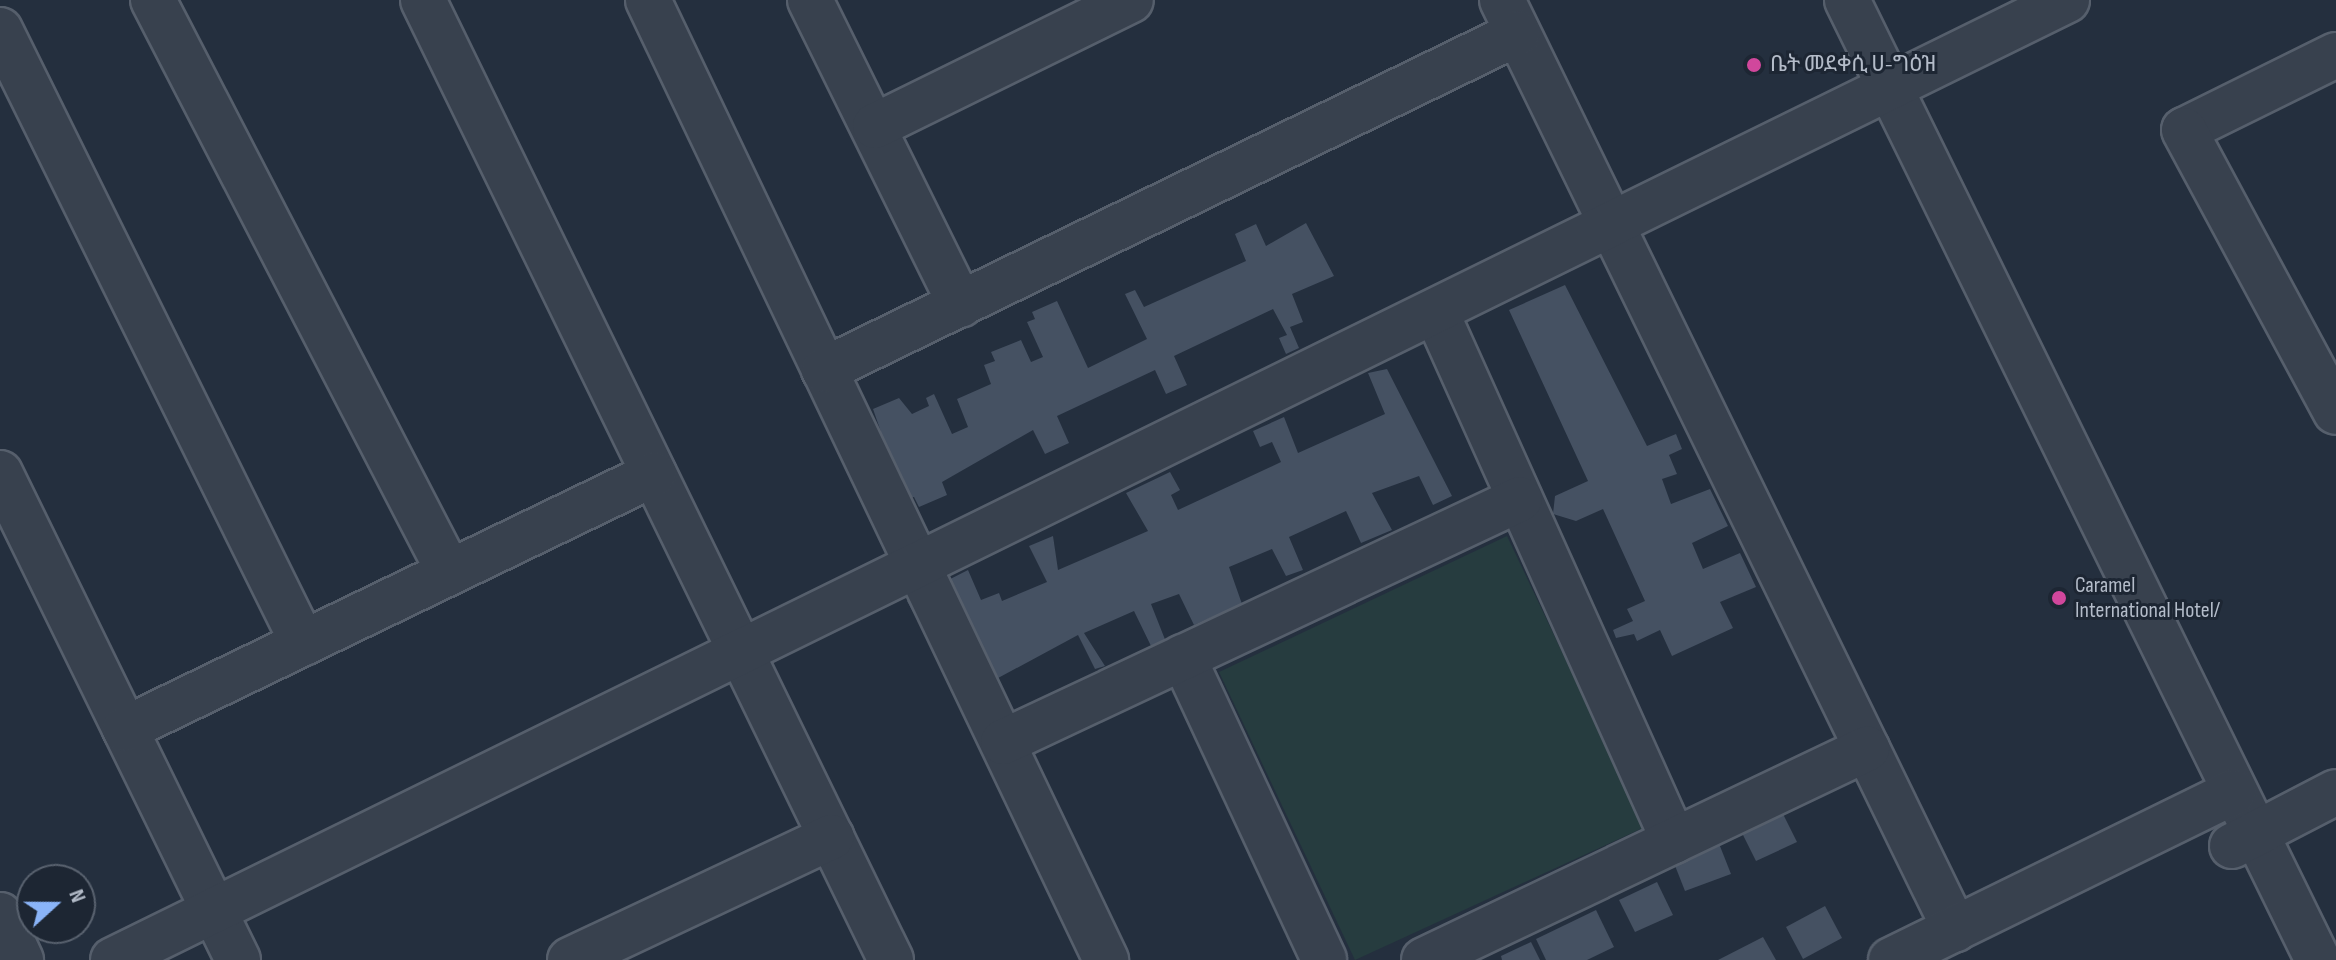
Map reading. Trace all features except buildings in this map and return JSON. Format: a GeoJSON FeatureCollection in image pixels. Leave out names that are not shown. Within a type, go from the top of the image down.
{"type":"FeatureCollection","features":[{"type":"Feature","properties":{"kind":"street"},"geometry":{"type":"LineString","coordinates":[[0,8],[17,0]]}},
{"type":"Feature","properties":{"kind":"street"},"geometry":{"type":"LineString","coordinates":[[153,0],[449,572]]}},
{"type":"Feature","properties":{"kind":"street"},"geometry":{"type":"LineString","coordinates":[[423,0],[891,960]]}},
{"type":"Feature","properties":{"kind":"street"},"geometry":{"type":"LineString","coordinates":[[648,0],[1106,960]]}},
{"type":"Feature","properties":{"kind":"street"},"geometry":{"type":"LineString","coordinates":[[810,0],[961,305]]}},
{"type":"Feature","properties":{"kind":"street"},"geometry":{"type":"LineString","coordinates":[[875,126],[1131,0]]}},
{"type":"Feature","properties":{"kind":"street"},"geometry":{"type":"LineString","coordinates":[[1820,0],[1877,93],[2243,841],[2318,960]]}},
{"type":"Feature","properties":{"kind":"street"},"geometry":{"type":"LineString","coordinates":[[1847,0],[1877,93]]}},
{"type":"Feature","properties":{"kind":"street"},"geometry":{"type":"LineString","coordinates":[[113,960],[738,647],[1436,312],[1610,222],[2067,0]]}},
{"type":"Feature","properties":{"kind":"street"},"geometry":{"type":"LineString","coordinates":[[824,370],[961,305],[1510,16],[1955,929]]}},
{"type":"Feature","properties":{"kind":"street"},"geometry":{"type":"LineString","coordinates":[[0,30],[303,643]]}},
{"type":"Feature","properties":{"kind":"street"},"geometry":{"type":"LineString","coordinates":[[2336,55],[2184,130],[2336,412]]}},
{"type":"Feature","properties":{"kind":"street"},"geometry":{"type":"LineString","coordinates":[[1436,312],[1674,841]]}},
{"type":"Feature","properties":{"kind":"street"},"geometry":{"type":"LineString","coordinates":[[0,473],[238,960]]}},
{"type":"Feature","properties":{"kind":"street"},"geometry":{"type":"LineString","coordinates":[[125,729],[654,474]]}},
{"type":"Feature","properties":{"kind":"street"},"geometry":{"type":"LineString","coordinates":[[1003,742],[1520,499]]}},
{"type":"Feature","properties":{"kind":"street"},"geometry":{"type":"LineString","coordinates":[[1183,657],[1324,960]]}},
{"type":"Feature","properties":{"kind":"street"},"geometry":{"type":"LineString","coordinates":[[1424,960],[1867,749]]}},
{"type":"Feature","properties":{"kind":"street"},"geometry":{"type":"LineString","coordinates":[[2243,841],[2336,792]]}},
{"type":"Feature","properties":{"kind":"street"},"geometry":{"type":"LineString","coordinates":[[1891,960],[2221,798]]}},
{"type":"Feature","properties":{"kind":"street"},"geometry":{"type":"LineString","coordinates":[[570,960],[831,837]]}},
{"type":"Feature","properties":{"kind":"street"},"geometry":{"type":"LineString","coordinates":[[2243,841],[2285,960]]}},
{"type":"Feature","properties":{"kind":"street"},"geometry":{"type":"LineString","coordinates":[[0,915],[21,960]]}},
{"type":"Feature","properties":{"kind":"green space"},"geometry":{"type":"Polygon","coordinates":[[[1507,536],[1645,827],[1355,960],[1219,672],[1507,536]]]}},
{"type":"Feature","properties":{"kind":"place","name":"ቤት መደቀሲ ሀ-ግዕዝ"},"geometry":{"type":"Point","coordinates":[1754,65]}},
{"type":"Feature","properties":{"kind":"place","name":"Caramel International Hotel/"},"geometry":{"type":"Point","coordinates":[2059,598]}}]}
